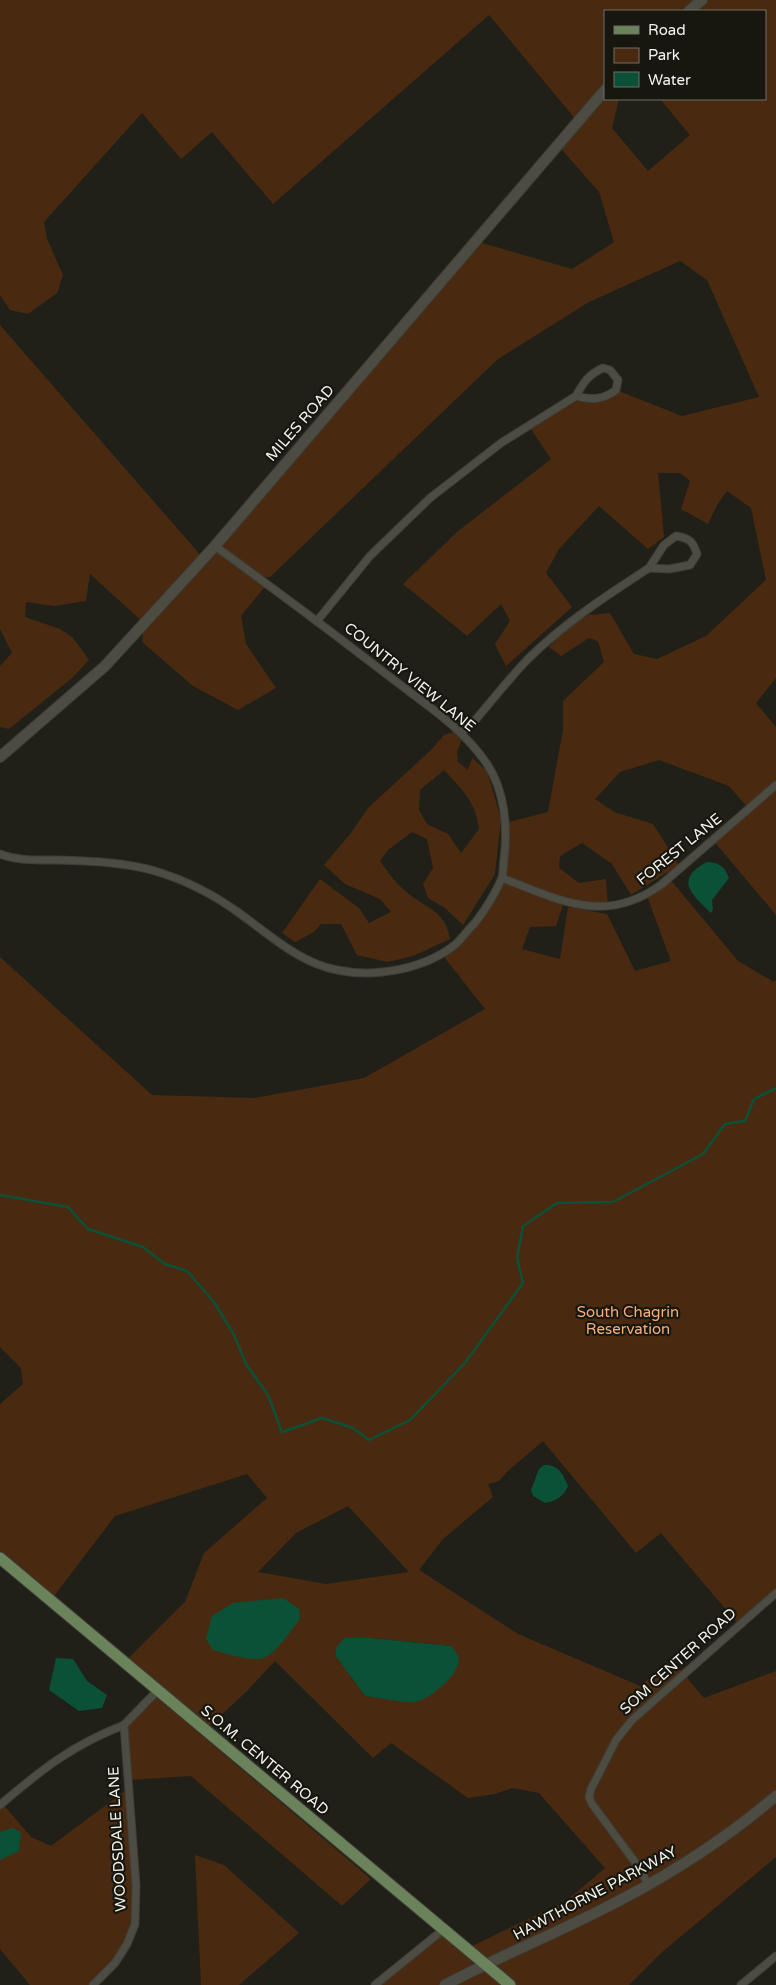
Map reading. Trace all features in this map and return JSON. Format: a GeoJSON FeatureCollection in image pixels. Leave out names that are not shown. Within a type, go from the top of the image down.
{"type":"FeatureCollection","features":[{"type":"Feature","properties":{"kind":"main road"},"geometry":{"type":"LineString","coordinates":[[691,10],[702,0]]}},
{"type":"Feature","properties":{"kind":"main road","name":"MILES ROAD"},"geometry":{"type":"LineString","coordinates":[[0,757],[105,666],[215,546],[604,91]]}},
{"type":"Feature","properties":{"kind":"main road","name":"S.O.M. CENTER ROAD"},"geometry":{"type":"LineString","coordinates":[[0,1558],[510,1985]]}},
{"type":"Feature","properties":{"kind":"main road","name":"HAWTHORNE PARKWAY"},"geometry":{"type":"LineString","coordinates":[[445,1985],[596,1913],[649,1885],[726,1837],[776,1796]]}},
{"type":"Feature","properties":{"kind":"street"},"geometry":{"type":"LineString","coordinates":[[317,621],[370,556],[430,498],[501,443],[576,396],[584,381],[595,372],[604,368],[610,370],[618,380],[616,390],[598,400],[576,396]]}},
{"type":"Feature","properties":{"kind":"street"},"geometry":{"type":"LineString","coordinates":[[462,732],[472,724],[528,660],[599,600],[649,568],[664,545],[676,536],[687,538],[694,544],[697,554],[690,565],[669,569],[649,568]]}},
{"type":"Feature","properties":{"kind":"street","name":"COUNTRY VIEW LANE"},"geometry":{"type":"LineString","coordinates":[[0,854],[8,858],[102,862],[144,868],[168,875],[195,886],[222,901],[281,944],[309,960],[336,970],[362,973],[386,972],[409,966],[434,957],[456,944],[474,924],[502,878],[505,850],[505,823],[500,792],[488,766],[462,732],[215,546]]}},
{"type":"Feature","properties":{"kind":"street","name":"FOREST LANE"},"geometry":{"type":"LineString","coordinates":[[502,878],[571,904],[608,907],[628,903],[647,896],[776,785]]}},
{"type":"Feature","properties":{"kind":"street","name":"SOM CENTER ROAD"},"geometry":{"type":"LineString","coordinates":[[649,1885],[635,1862],[592,1804],[589,1797],[591,1790],[616,1740],[632,1720],[776,1593]]}},
{"type":"Feature","properties":{"kind":"street"},"geometry":{"type":"LineString","coordinates":[[0,1805],[54,1761],[97,1736],[124,1725],[157,1691]]}},
{"type":"Feature","properties":{"kind":"street","name":"WOODSDALE LANE"},"geometry":{"type":"LineString","coordinates":[[93,1985],[115,1963],[135,1924],[136,1885],[124,1725]]}},
{"type":"Feature","properties":{"kind":"street"},"geometry":{"type":"LineString","coordinates":[[375,1985],[444,1930]]}},
{"type":"Feature","properties":{"kind":"street"},"geometry":{"type":"LineString","coordinates":[[742,1985],[776,1956]]}},
{"type":"Feature","properties":{"kind":"green space","name":"South Chagrin Reservation"},"geometry":{"type":"Polygon","coordinates":[[[0,0],[776,0],[776,678],[756,703],[776,727],[776,915],[713,840],[749,809],[729,786],[659,760],[620,772],[595,799],[614,812],[653,824],[679,865],[631,895],[612,864],[582,843],[560,856],[559,868],[579,883],[606,879],[608,907],[564,902],[556,926],[530,927],[522,949],[560,959],[568,907],[607,914],[635,971],[671,961],[647,896],[669,878],[738,961],[774,982],[776,980],[776,1593],[739,1625],[661,1533],[636,1553],[543,1441],[499,1481],[488,1484],[493,1497],[443,1539],[419,1570],[518,1634],[640,1686],[671,1659],[704,1698],[776,1671],[776,1857],[661,1953],[629,1985],[510,1985],[504,1981],[500,1985],[375,1985],[444,1929],[465,1948],[472,1946],[566,1901],[605,1868],[539,1793],[512,1788],[495,1794],[468,1798],[391,1743],[373,1758],[275,1661],[247,1691],[205,1730],[125,1662],[185,1602],[204,1553],[267,1498],[247,1474],[115,1516],[51,1600],[0,1558],[0,1404],[23,1384],[21,1368],[0,1347],[0,957],[152,1095],[255,1098],[364,1078],[485,1009],[441,953],[475,924],[502,878],[505,823],[548,812],[563,730],[563,701],[604,662],[598,641],[589,638],[561,656],[549,647],[565,629],[589,615],[610,613],[634,654],[657,659],[706,636],[766,580],[751,508],[727,491],[717,505],[708,524],[681,509],[690,481],[680,473],[658,473],[664,537],[648,549],[599,506],[559,549],[546,573],[572,607],[506,666],[495,644],[510,621],[501,604],[467,636],[403,584],[457,532],[551,459],[529,426],[576,396],[586,399],[616,390],[682,416],[759,397],[707,280],[680,261],[589,302],[498,359],[270,577],[259,577],[267,584],[241,616],[246,644],[276,688],[238,710],[193,686],[142,642],[144,623],[90,574],[86,601],[54,606],[26,602],[25,617],[60,629],[73,638],[89,660],[72,678],[9,729],[0,727],[0,666],[12,653],[0,629],[0,325],[203,558],[475,241],[572,269],[614,242],[599,192],[557,144],[577,121],[489,15],[273,204],[212,132],[181,159],[142,113],[44,222],[47,239],[63,275],[57,293],[28,314],[10,310],[0,295],[0,0]],[[348,1506],[296,1533],[258,1572],[326,1584],[409,1572],[348,1506]],[[345,1638],[335,1655],[365,1696],[384,1697],[451,1646],[370,1638],[345,1638]]]}},
{"type":"Feature","properties":{"kind":"green space"},"geometry":{"type":"Polygon","coordinates":[[[453,732],[462,739],[457,752],[458,762],[468,770],[472,758],[487,771],[501,819],[495,874],[463,925],[445,908],[428,898],[423,884],[433,868],[427,839],[412,832],[388,850],[380,861],[403,889],[438,915],[447,929],[450,939],[413,956],[388,962],[357,955],[341,924],[321,924],[314,932],[295,942],[282,933],[320,879],[359,908],[369,923],[391,912],[380,899],[345,884],[324,865],[351,833],[368,808],[430,751],[444,735],[453,732]],[[444,770],[420,790],[419,810],[427,824],[448,834],[461,853],[479,829],[477,819],[467,796],[444,770]]]}},
{"type":"Feature","properties":{"kind":"green space"},"geometry":{"type":"Polygon","coordinates":[[[153,1694],[371,1879],[342,1906],[191,1776],[129,1780],[124,1725],[153,1694]]]}},
{"type":"Feature","properties":{"kind":"green space"},"geometry":{"type":"Polygon","coordinates":[[[129,1788],[135,1924],[127,1944],[93,1985],[30,1985],[0,1949],[0,1805],[2,1803],[31,1837],[51,1846],[129,1788]]]}},
{"type":"Feature","properties":{"kind":"green space"},"geometry":{"type":"Polygon","coordinates":[[[195,1855],[224,1865],[299,1933],[239,1985],[201,1985],[195,1855]]]}},
{"type":"Feature","properties":{"kind":"water"},"geometry":{"type":"Polygon","coordinates":[[[707,862],[721,866],[729,878],[712,900],[713,910],[711,913],[693,894],[689,881],[691,875],[707,862]]]}},
{"type":"Feature","properties":{"kind":"water"},"geometry":{"type":"Polygon","coordinates":[[[544,1465],[556,1468],[562,1474],[568,1486],[559,1497],[545,1503],[533,1496],[531,1490],[539,1469],[544,1465]]]}},
{"type":"Feature","properties":{"kind":"water"},"geometry":{"type":"Polygon","coordinates":[[[283,1598],[299,1609],[300,1619],[283,1641],[268,1656],[258,1659],[238,1657],[213,1650],[206,1639],[212,1616],[233,1603],[283,1598]]]}},
{"type":"Feature","properties":{"kind":"water"},"geometry":{"type":"Polygon","coordinates":[[[345,1638],[370,1638],[451,1646],[457,1655],[456,1670],[437,1690],[416,1702],[365,1696],[335,1655],[337,1646],[345,1638]]]}},
{"type":"Feature","properties":{"kind":"water"},"geometry":{"type":"Polygon","coordinates":[[[56,1658],[73,1659],[87,1681],[107,1695],[102,1708],[79,1711],[49,1690],[56,1658]]]}},
{"type":"Feature","properties":{"kind":"water"},"geometry":{"type":"Polygon","coordinates":[[[12,1828],[21,1832],[19,1851],[0,1860],[0,1832],[12,1828]]]}},
{"type":"Feature","properties":{"kind":"waterway"},"geometry":{"type":"LineString","coordinates":[[0,1195],[68,1207],[88,1229],[143,1247],[165,1264],[187,1271],[214,1302],[234,1335],[246,1364],[268,1395],[282,1432],[322,1418],[353,1428],[369,1440],[410,1420],[465,1363],[523,1283],[517,1258],[523,1226],[557,1203],[613,1202],[703,1154],[725,1124],[745,1121],[754,1099],[776,1088]]}}]}
